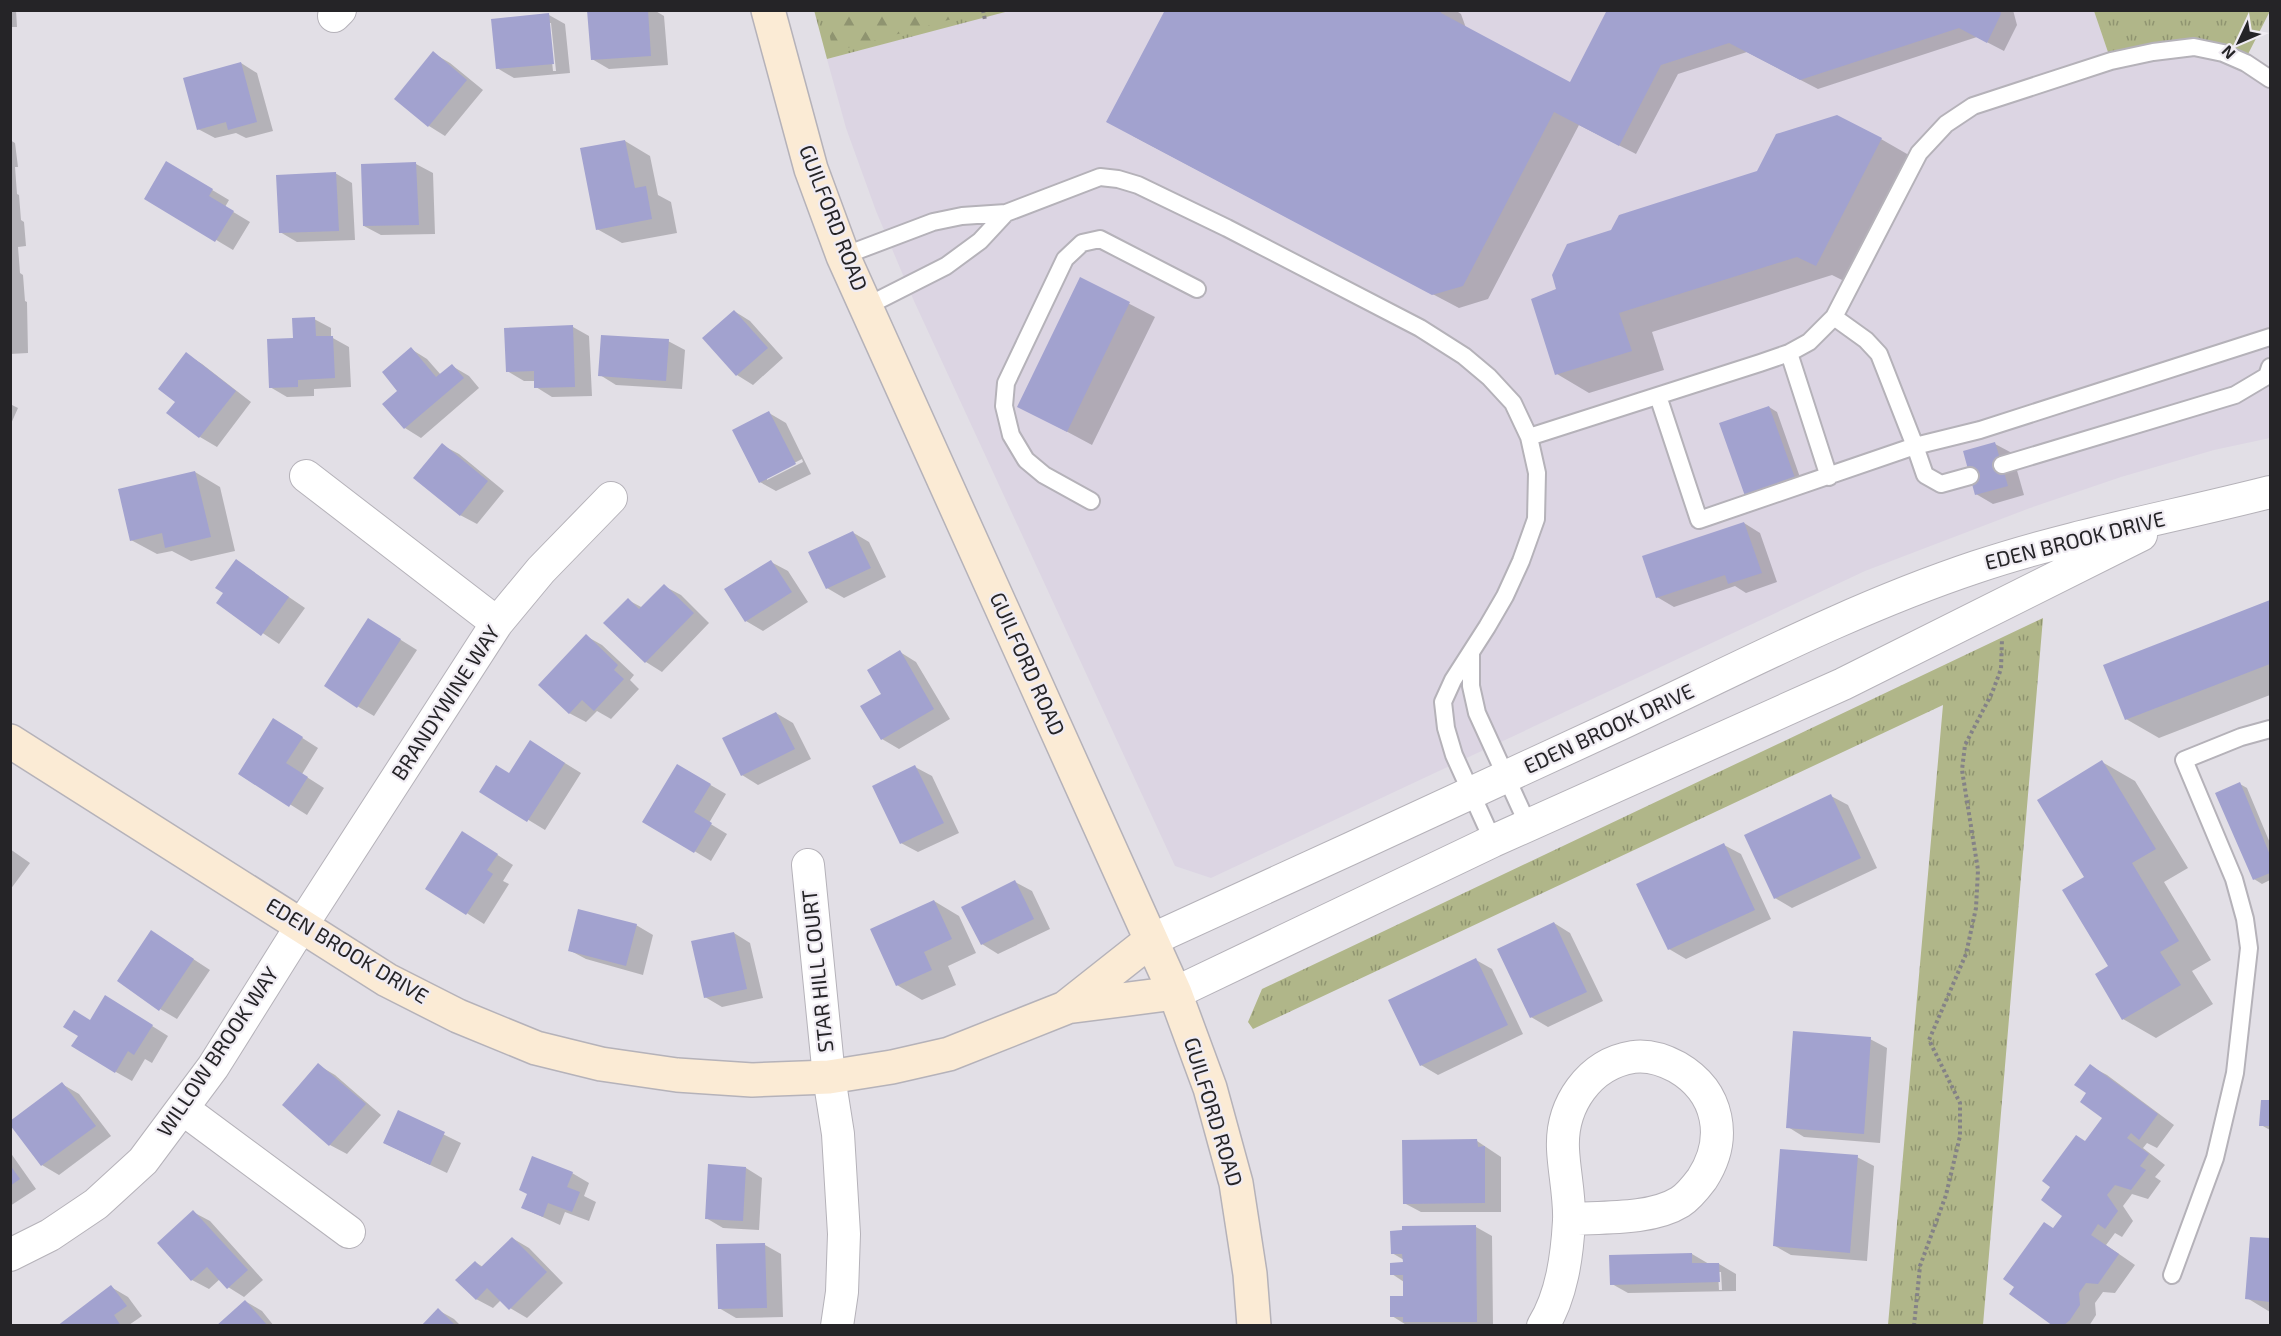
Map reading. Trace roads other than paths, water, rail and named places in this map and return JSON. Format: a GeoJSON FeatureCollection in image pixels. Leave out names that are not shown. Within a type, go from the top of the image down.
{"type":"FeatureCollection","features":[{"type":"Feature","properties":{"kind":"street","name":"GUILFORD ROAD"},"geometry":{"type":"LineString","coordinates":[[768,10],[811,169],[843,256],[1175,993],[1210,1088],[1236,1183],[1250,1274],[1254,1326]]}},
{"type":"Feature","properties":{"kind":"street"},"geometry":{"type":"LineString","coordinates":[[306,476],[497,623]]}},
{"type":"Feature","properties":{"kind":"street","name":"EDEN BROOK DRIVE"},"geometry":{"type":"LineString","coordinates":[[1065,1008],[1151,940],[1507,778],[1893,597],[1976,567],[2059,541],[2271,492]]}},
{"type":"Feature","properties":{"kind":"street","name":"BRANDYWINE WAY"},"geometry":{"type":"LineString","coordinates":[[302,925],[497,623],[542,570],[611,498]]}},
{"type":"Feature","properties":{"kind":"street","name":"EDEN BROOK DRIVE"},"geometry":{"type":"LineString","coordinates":[[10,741],[387,980],[458,1016],[536,1048],[601,1064],[677,1075],[752,1080],[829,1077],[892,1067],[949,1054],[1065,1008],[1175,993],[1493,841],[1529,827],[1843,684],[2182,514]]}},
{"type":"Feature","properties":{"kind":"street","name":"STAR HILL COURT"},"geometry":{"type":"LineString","coordinates":[[808,865],[829,1077],[838,1134],[844,1234],[842,1292],[837,1326]]}},
{"type":"Feature","properties":{"kind":"street","name":"WILLOW BROOK WAY"},"geometry":{"type":"LineString","coordinates":[[10,1255],[50,1235],[96,1204],[143,1161],[219,1058],[302,925]]}},
{"type":"Feature","properties":{"kind":"street"},"geometry":{"type":"LineString","coordinates":[[1543,1326],[1550,1314],[1562,1278],[1569,1220],[1563,1147],[1564,1124],[1573,1102],[1593,1075],[1612,1062],[1635,1057],[1654,1058],[1670,1063],[1686,1072],[1703,1089],[1715,1113],[1718,1140],[1711,1164],[1697,1186],[1680,1202],[1654,1213],[1569,1220]]}},
{"type":"Feature","properties":{"kind":"street"},"geometry":{"type":"LineString","coordinates":[[183,1109],[349,1232]]}},
{"type":"Feature","properties":{"kind":"lane"},"geometry":{"type":"LineString","coordinates":[[1529,437],[1789,353],[1809,342],[1834,317],[1919,153],[1946,124],[1973,106],[2037,83],[2111,61],[2152,52],[2194,47],[2223,53],[2246,63],[2271,79]]}},
{"type":"Feature","properties":{"kind":"lane"},"geometry":{"type":"LineString","coordinates":[[843,256],[933,222],[962,216],[1006,213],[1100,177],[1118,179],[1138,185],[1227,228],[1420,328],[1464,356],[1489,377],[1513,403],[1529,437],[1537,473],[1536,519],[1505,596],[1453,680],[1443,702],[1446,728],[1454,755],[1493,841]]}},
{"type":"Feature","properties":{"kind":"lane"},"geometry":{"type":"LineString","coordinates":[[867,306],[946,266],[980,241],[1006,213]]}},
{"type":"Feature","properties":{"kind":"lane"},"geometry":{"type":"LineString","coordinates":[[1091,501],[1044,475],[1026,460],[1011,435],[1004,406],[1006,383],[1065,259],[1082,243],[1100,239],[1197,289]]}},
{"type":"Feature","properties":{"kind":"lane"},"geometry":{"type":"LineString","coordinates":[[1834,317],[1866,340],[1879,354],[1925,475],[1941,484],[1970,476]]}},
{"type":"Feature","properties":{"kind":"lane"},"geometry":{"type":"LineString","coordinates":[[1658,396],[1700,520],[1915,446],[1980,430],[2271,337]]}},
{"type":"Feature","properties":{"kind":"lane"},"geometry":{"type":"LineString","coordinates":[[1789,353],[1829,477]]}},
{"type":"Feature","properties":{"kind":"lane"},"geometry":{"type":"LineString","coordinates":[[2002,465],[2235,395],[2267,376],[2271,367]]}},
{"type":"Feature","properties":{"kind":"lane"},"geometry":{"type":"LineString","coordinates":[[1471,653],[1471,686],[1477,713],[1529,827]]}},
{"type":"Feature","properties":{"kind":"lane"},"geometry":{"type":"LineString","coordinates":[[2172,1275],[2218,1148],[2235,1073],[2249,948],[2245,919],[2234,879],[2184,760],[2241,737],[2271,729]]}}]}
